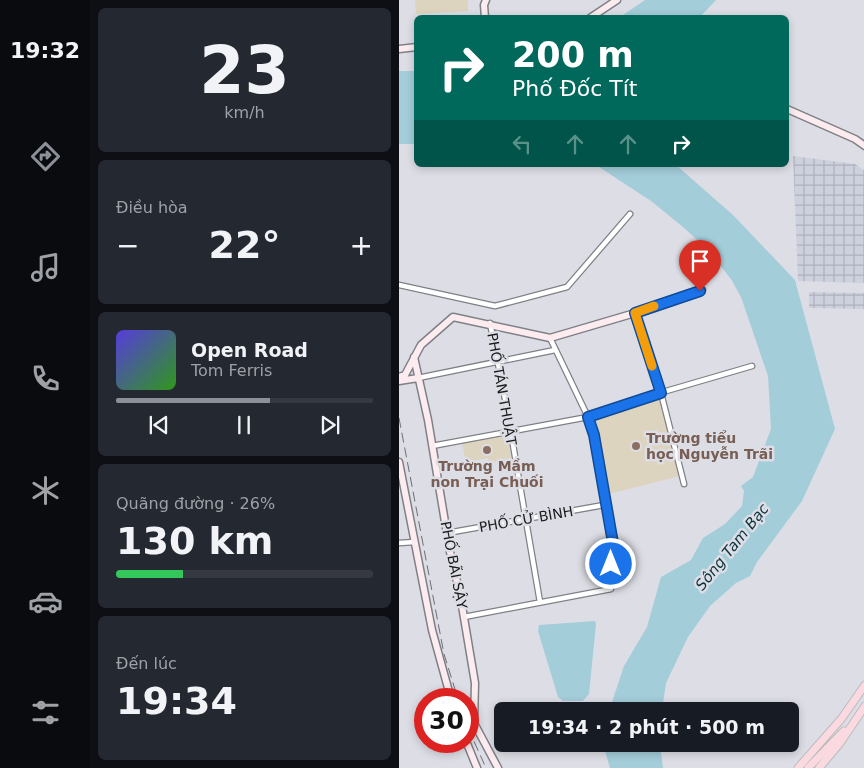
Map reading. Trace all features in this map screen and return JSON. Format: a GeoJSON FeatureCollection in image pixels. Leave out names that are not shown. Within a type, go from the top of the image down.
{"type":"FeatureCollection","features":[{"type":"Feature","properties":{"kind":"main road"},"geometry":{"type":"LineString","coordinates":[[820,756],[864,685]]}},
{"type":"Feature","properties":{"kind":"main road"},"geometry":{"type":"LineString","coordinates":[[819,768],[840,743],[864,706]]}},
{"type":"Feature","properties":{"kind":"main road"},"geometry":{"type":"LineString","coordinates":[[798,768],[842,718]]}},
{"type":"Feature","properties":{"kind":"main road"},"geometry":{"type":"LineString","coordinates":[[808,768],[851,724]]}},
{"type":"Feature","properties":{"kind":"street"},"geometry":{"type":"LineString","coordinates":[[485,15],[483,5],[486,0]]}},
{"type":"Feature","properties":{"kind":"street"},"geometry":{"type":"LineString","coordinates":[[594,15],[617,0]]}},
{"type":"Feature","properties":{"kind":"street"},"geometry":{"type":"LineString","coordinates":[[399,49],[414,47]]}},
{"type":"Feature","properties":{"kind":"street"},"geometry":{"type":"LineString","coordinates":[[789,110],[855,139],[864,146]]}},
{"type":"Feature","properties":{"kind":"street"},"geometry":{"type":"LineString","coordinates":[[399,285],[495,306],[567,287],[630,214]]}},
{"type":"Feature","properties":{"kind":"street"},"geometry":{"type":"LineString","coordinates":[[399,377],[405,375],[421,345],[453,316],[550,338],[635,313],[702,290]]}},
{"type":"Feature","properties":{"kind":"street"},"geometry":{"type":"LineString","coordinates":[[635,313],[661,393],[684,484]]}},
{"type":"Feature","properties":{"kind":"street","name":"PHỐ TÁN THUẬT"},"geometry":{"type":"LineString","coordinates":[[489,324],[511,432],[541,602]]}},
{"type":"Feature","properties":{"kind":"street"},"geometry":{"type":"LineString","coordinates":[[464,617],[611,589],[613,543],[594,435],[588,417],[550,338]]}},
{"type":"Feature","properties":{"kind":"street"},"geometry":{"type":"LineString","coordinates":[[399,381],[555,350]]}},
{"type":"Feature","properties":{"kind":"street","name":"PHỐ BÃI SẬY"},"geometry":{"type":"LineString","coordinates":[[413,357],[432,446],[464,617],[475,683],[474,723],[498,768]]}},
{"type":"Feature","properties":{"kind":"street"},"geometry":{"type":"LineString","coordinates":[[432,446],[588,417],[752,366]]}},
{"type":"Feature","properties":{"kind":"street"},"geometry":{"type":"LineString","coordinates":[[399,462],[432,630],[448,688]]}},
{"type":"Feature","properties":{"kind":"street","name":"PHỐ CỬ BÌNH"},"geometry":{"type":"LineString","coordinates":[[447,533],[605,505]]}},
{"type":"Feature","properties":{"kind":"street"},"geometry":{"type":"LineString","coordinates":[[399,543],[415,542]]}},
{"type":"Feature","properties":{"kind":"street"},"geometry":{"type":"LineString","coordinates":[[471,753],[477,768]]}},
{"type":"Feature","properties":{"kind":"shaded area"},"geometry":{"type":"Polygon","coordinates":[[[415,0],[468,0],[468,11],[416,14],[415,0]]]}},
{"type":"Feature","properties":{"kind":"shaded area"},"geometry":{"type":"Polygon","coordinates":[[[793,156],[855,164],[864,170],[864,283],[798,281],[793,156]]]}},
{"type":"Feature","properties":{"kind":"shaded area"},"geometry":{"type":"Polygon","coordinates":[[[809,292],[864,293],[864,309],[809,308],[809,292]]]}},
{"type":"Feature","properties":{"kind":"shaded area","name":"Trường tiểu học Nguyễn Trãi"},"geometry":{"type":"Polygon","coordinates":[[[659,397],[680,476],[609,494],[596,417],[659,397]]]}},
{"type":"Feature","properties":{"kind":"shaded area","name":"Trường Mầm non Trại Chuối"},"geometry":{"type":"Polygon","coordinates":[[[508,436],[511,458],[489,463],[488,458],[466,462],[462,443],[508,436]]]}},
{"type":"Feature","properties":{"kind":"water"},"geometry":{"type":"Polygon","coordinates":[[[645,0],[716,0],[702,15],[623,15],[645,0]]]}},
{"type":"Feature","properties":{"kind":"water"},"geometry":{"type":"Polygon","coordinates":[[[399,71],[414,71],[414,144],[399,144],[399,71]]]}},
{"type":"Feature","properties":{"kind":"water","name":"Sông Tam Bạc"},"geometry":{"type":"Polygon","coordinates":[[[599,167],[678,167],[733,215],[795,280],[835,429],[802,501],[757,562],[750,576],[736,583],[710,606],[688,637],[666,683],[663,702],[612,702],[624,666],[647,627],[661,577],[691,560],[703,538],[725,524],[742,506],[744,491],[741,486],[753,477],[771,429],[768,376],[741,297],[731,279],[706,248],[651,201],[599,167]]]}},
{"type":"Feature","properties":{"kind":"water"},"geometry":{"type":"Polygon","coordinates":[[[595,621],[589,694],[583,701],[563,701],[558,697],[538,631],[539,625],[595,621]]]}},
{"type":"Feature","properties":{"kind":"water"},"geometry":{"type":"Polygon","coordinates":[[[605,752],[661,752],[663,768],[610,768],[605,752]]]}},
{"type":"Feature","properties":{"kind":"railway"},"geometry":{"type":"LineString","coordinates":[[399,418],[444,654],[455,688]]}},
{"type":"Feature","properties":{"kind":"railway"},"geometry":{"type":"LineString","coordinates":[[479,752],[486,768]]}},
{"type":"Feature","properties":{"kind":"slow traffic"},"geometry":{"type":"LineString","coordinates":[[652,366],[635,313],[654,306]]}},
{"type":"Feature","properties":{"kind":"place","name":"Trường tiểu học Nguyễn Trãi"},"geometry":{"type":"Point","coordinates":[636,446]}},
{"type":"Feature","properties":{"kind":"place","name":"Trường Mầm non Trại Chuối"},"geometry":{"type":"Point","coordinates":[487,450]}},
{"type":"Feature","properties":{"kind":"route"},"geometry":{"type":"LineString","coordinates":[[611,564],[613,543],[610,535],[594,435],[588,417],[661,393],[635,313],[700,291]]}}]}
